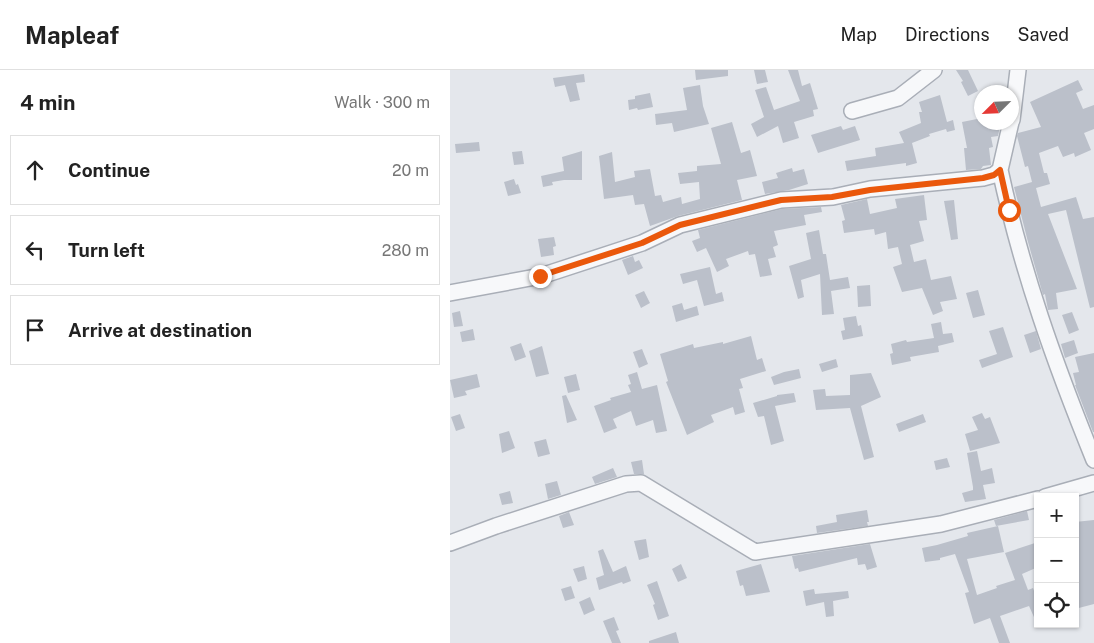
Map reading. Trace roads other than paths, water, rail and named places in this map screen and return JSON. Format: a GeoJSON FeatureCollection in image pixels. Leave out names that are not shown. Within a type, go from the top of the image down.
{"type":"FeatureCollection","features":[{"type":"Feature","properties":{"kind":"street"},"geometry":{"type":"LineString","coordinates":[[852,111],[898,98],[934,70]]}},
{"type":"Feature","properties":{"kind":"street"},"geometry":{"type":"LineString","coordinates":[[1016,85],[1018,70]]}},
{"type":"Feature","properties":{"kind":"street"},"geometry":{"type":"LineString","coordinates":[[1009,130],[1000,170],[1019,252],[1038,314],[1094,460]]}},
{"type":"Feature","properties":{"kind":"street"},"geometry":{"type":"LineString","coordinates":[[450,293],[540,276],[642,243],[680,225],[781,200],[832,197],[870,190],[983,178],[994,175],[1000,170]]}},
{"type":"Feature","properties":{"kind":"street"},"geometry":{"type":"LineString","coordinates":[[450,543],[626,484],[641,483],[756,552],[941,524],[1034,500]]}},
{"type":"Feature","properties":{"kind":"street"},"geometry":{"type":"LineString","coordinates":[[1059,493],[1094,483]]}}]}
